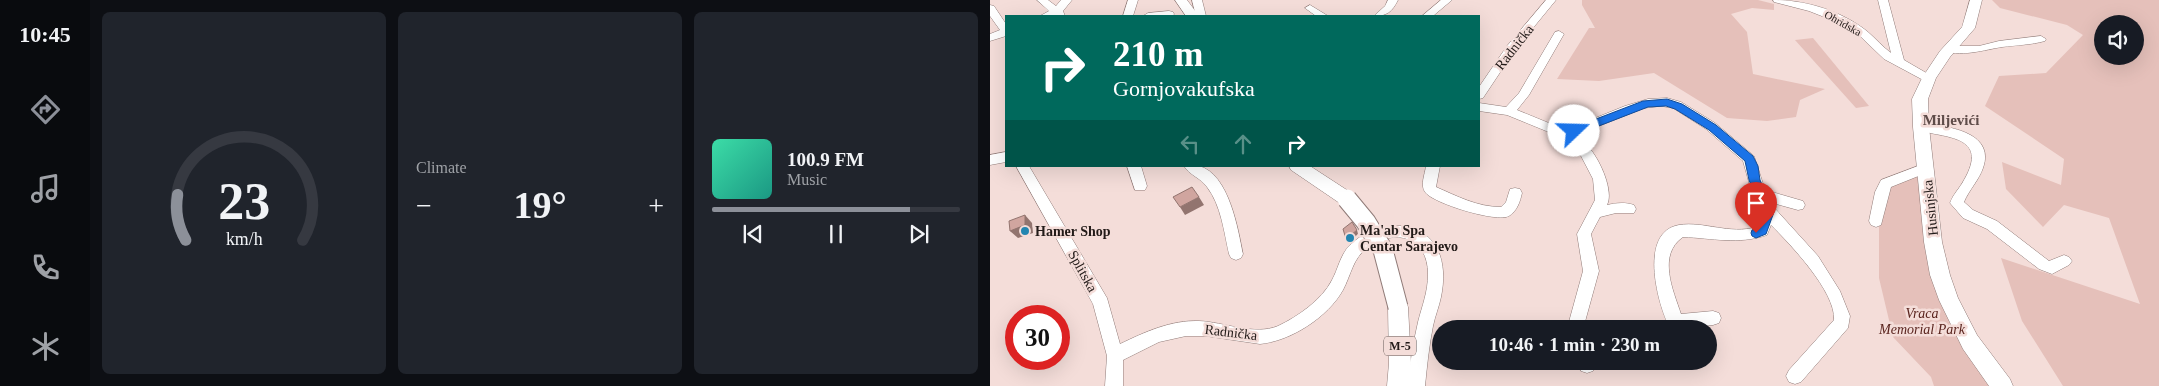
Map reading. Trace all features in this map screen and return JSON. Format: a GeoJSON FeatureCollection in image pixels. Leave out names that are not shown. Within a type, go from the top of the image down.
{"type":"FeatureCollection","features":[{"type":"Feature","properties":{"kind":"main road"},"geometry":{"type":"LineString","coordinates":[[1180,0],[1191,15]]}},
{"type":"Feature","properties":{"kind":"main road","name":"Husinjska"},"geometry":{"type":"LineString","coordinates":[[1976,0],[1968,28],[1929,78],[1920,99],[1921,128],[1933,242],[1940,275],[1949,300],[1970,342],[2002,386]]}},
{"type":"Feature","properties":{"kind":"main road","name":"M-5"},"geometry":{"type":"LineString","coordinates":[[1299,167],[1347,199],[1366,222],[1383,250],[1398,307],[1400,363],[1398,386]]}},
{"type":"Feature","properties":{"kind":"street"},"geometry":{"type":"LineString","coordinates":[[1042,0],[1060,14],[1067,0]]}},
{"type":"Feature","properties":{"kind":"street"},"geometry":{"type":"LineString","coordinates":[[1128,15],[1133,0]]}},
{"type":"Feature","properties":{"kind":"street"},"geometry":{"type":"LineString","coordinates":[[1197,0],[1201,15]]}},
{"type":"Feature","properties":{"kind":"street"},"geometry":{"type":"LineString","coordinates":[[1380,15],[1390,8],[1393,0]]}},
{"type":"Feature","properties":{"kind":"street"},"geometry":{"type":"LineString","coordinates":[[1428,15],[1447,0]]}},
{"type":"Feature","properties":{"kind":"street","name":"Radnička"},"geometry":{"type":"LineString","coordinates":[[1480,94],[1511,48],[1551,0]]}},
{"type":"Feature","properties":{"kind":"street","name":"Ohridska"},"geometry":{"type":"LineString","coordinates":[[1778,0],[1815,8],[1833,15],[1866,36],[1887,57],[1929,78]]}},
{"type":"Feature","properties":{"kind":"street"},"geometry":{"type":"LineString","coordinates":[[1882,0],[1899,62]]}},
{"type":"Feature","properties":{"kind":"street"},"geometry":{"type":"LineString","coordinates":[[990,8],[1005,30]]}},
{"type":"Feature","properties":{"kind":"street"},"geometry":{"type":"LineString","coordinates":[[1310,8],[1322,15]]}},
{"type":"Feature","properties":{"kind":"street"},"geometry":{"type":"LineString","coordinates":[[1158,15],[1169,14]]}},
{"type":"Feature","properties":{"kind":"street"},"geometry":{"type":"LineString","coordinates":[[990,38],[1005,31]]}},
{"type":"Feature","properties":{"kind":"street"},"geometry":{"type":"LineString","coordinates":[[1509,111],[1523,96],[1559,34]]}},
{"type":"Feature","properties":{"kind":"street"},"geometry":{"type":"LineString","coordinates":[[1950,49],[1979,49],[1998,44],[2041,39]]}},
{"type":"Feature","properties":{"kind":"street"},"geometry":{"type":"LineString","coordinates":[[1560,132],[1585,128],[1646,103],[1667,102],[1679,106],[1703,121],[1749,159],[1768,212],[1806,253],[1826,281],[1843,316],[1842,322],[1795,376]]}},
{"type":"Feature","properties":{"kind":"street"},"geometry":{"type":"LineString","coordinates":[[1480,107],[1509,111],[1560,132],[1586,153],[1600,179],[1602,200],[1584,234],[1590,271],[1578,320]]}},
{"type":"Feature","properties":{"kind":"street"},"geometry":{"type":"LineString","coordinates":[[1921,128],[1957,132],[1966,136],[1977,147],[1980,156],[1979,164],[1957,203],[1963,210],[1992,224],[2044,265],[2052,268],[2064,261]]}},
{"type":"Feature","properties":{"kind":"street"},"geometry":{"type":"LineString","coordinates":[[990,160],[1005,157]]}},
{"type":"Feature","properties":{"kind":"street","name":"Splitska"},"geometry":{"type":"LineString","coordinates":[[1023,167],[1101,303],[1116,356]]}},
{"type":"Feature","properties":{"kind":"street"},"geometry":{"type":"LineString","coordinates":[[1134,167],[1140,186]]}},
{"type":"Feature","properties":{"kind":"street"},"geometry":{"type":"LineString","coordinates":[[1191,167],[1207,178],[1215,188],[1225,210],[1236,254]]}},
{"type":"Feature","properties":{"kind":"street"},"geometry":{"type":"LineString","coordinates":[[1433,167],[1429,187],[1431,191],[1456,202],[1495,213],[1504,212],[1512,204],[1515,193]]}},
{"type":"Feature","properties":{"kind":"street"},"geometry":{"type":"LineString","coordinates":[[1876,220],[1882,192],[1886,184],[1926,168]]}},
{"type":"Feature","properties":{"kind":"street"},"geometry":{"type":"LineString","coordinates":[[1760,194],[1798,206]]}},
{"type":"Feature","properties":{"kind":"street"},"geometry":{"type":"LineString","coordinates":[[1597,212],[1616,208],[1629,209]]}},
{"type":"Feature","properties":{"kind":"street"},"geometry":{"type":"LineString","coordinates":[[1713,318],[1683,323],[1677,322],[1674,319],[1661,267],[1663,246],[1673,235],[1680,231],[1735,235],[1756,233],[1762,231],[1768,212]]}},
{"type":"Feature","properties":{"kind":"street","name":"Radnička"},"geometry":{"type":"LineString","coordinates":[[1116,356],[1160,334],[1184,329],[1201,328],[1266,336],[1281,332],[1317,307],[1333,292],[1352,254],[1361,244],[1388,231],[1405,232],[1422,238],[1430,248],[1436,265],[1434,295],[1424,332],[1416,386]]}},
{"type":"Feature","properties":{"kind":"street"},"geometry":{"type":"LineString","coordinates":[[1114,386],[1116,356]]}},
{"type":"Feature","properties":{"kind":"green space"},"geometry":{"type":"Polygon","coordinates":[[[1582,0],[1758,0],[1774,4],[1774,10],[1752,8],[1731,14],[1747,32],[1753,74],[1825,89],[1800,100],[1796,117],[1767,121],[1727,118],[1654,73],[1599,81],[1557,79],[1589,28],[1595,28],[1582,5],[1582,0]]]}},
{"type":"Feature","properties":{"kind":"green space"},"geometry":{"type":"Polygon","coordinates":[[[1992,0],[2159,0],[2159,386],[2063,386],[2022,321],[2001,258],[2140,304],[2109,218],[2064,205],[2043,227],[2006,189],[2002,162],[2061,185],[2064,159],[1985,106],[1999,76],[2046,73],[2083,35],[2067,25],[2000,8],[1992,0]]]}},
{"type":"Feature","properties":{"kind":"green space"},"geometry":{"type":"Polygon","coordinates":[[[1813,38],[1869,106],[1856,108],[1795,40],[1813,38]]]}},
{"type":"Feature","properties":{"kind":"green space","name":"Vraca Memorial Park"},"geometry":{"type":"Polygon","coordinates":[[[1917,175],[1934,275],[1993,386],[1934,386],[1931,377],[1893,337],[1879,278],[1879,219],[1886,188],[1917,175]]]}},
{"type":"Feature","properties":{"kind":"building"},"geometry":{"type":"Polygon","coordinates":[[[1192,187],[1199,197],[1180,207],[1173,197],[1192,187]]]}},
{"type":"Feature","properties":{"kind":"building"},"geometry":{"type":"Polygon","coordinates":[[[1025,215],[1025,225],[1010,231],[1009,221],[1025,215]]]}},
{"type":"Feature","properties":{"kind":"building"},"geometry":{"type":"Polygon","coordinates":[[[1352,222],[1357,230],[1346,239],[1343,229],[1352,222]]]}},
{"type":"Feature","properties":{"kind":"place","name":"Hamer Shop"},"geometry":{"type":"Point","coordinates":[1025,231]}},
{"type":"Feature","properties":{"kind":"place","name":"Ma'ab Spa Centar Sarajevo"},"geometry":{"type":"Point","coordinates":[1350,238]}},
{"type":"Feature","properties":{"kind":"district","name":"Miljevići"},"geometry":{"type":"Point","coordinates":[1951,120]}},
{"type":"Feature","properties":{"kind":"route"},"geometry":{"type":"LineString","coordinates":[[1574,131],[1646,103],[1667,102],[1679,106],[1721,134],[1749,159],[1754,180],[1768,212],[1765,226],[1762,231],[1756,233]]}}]}
